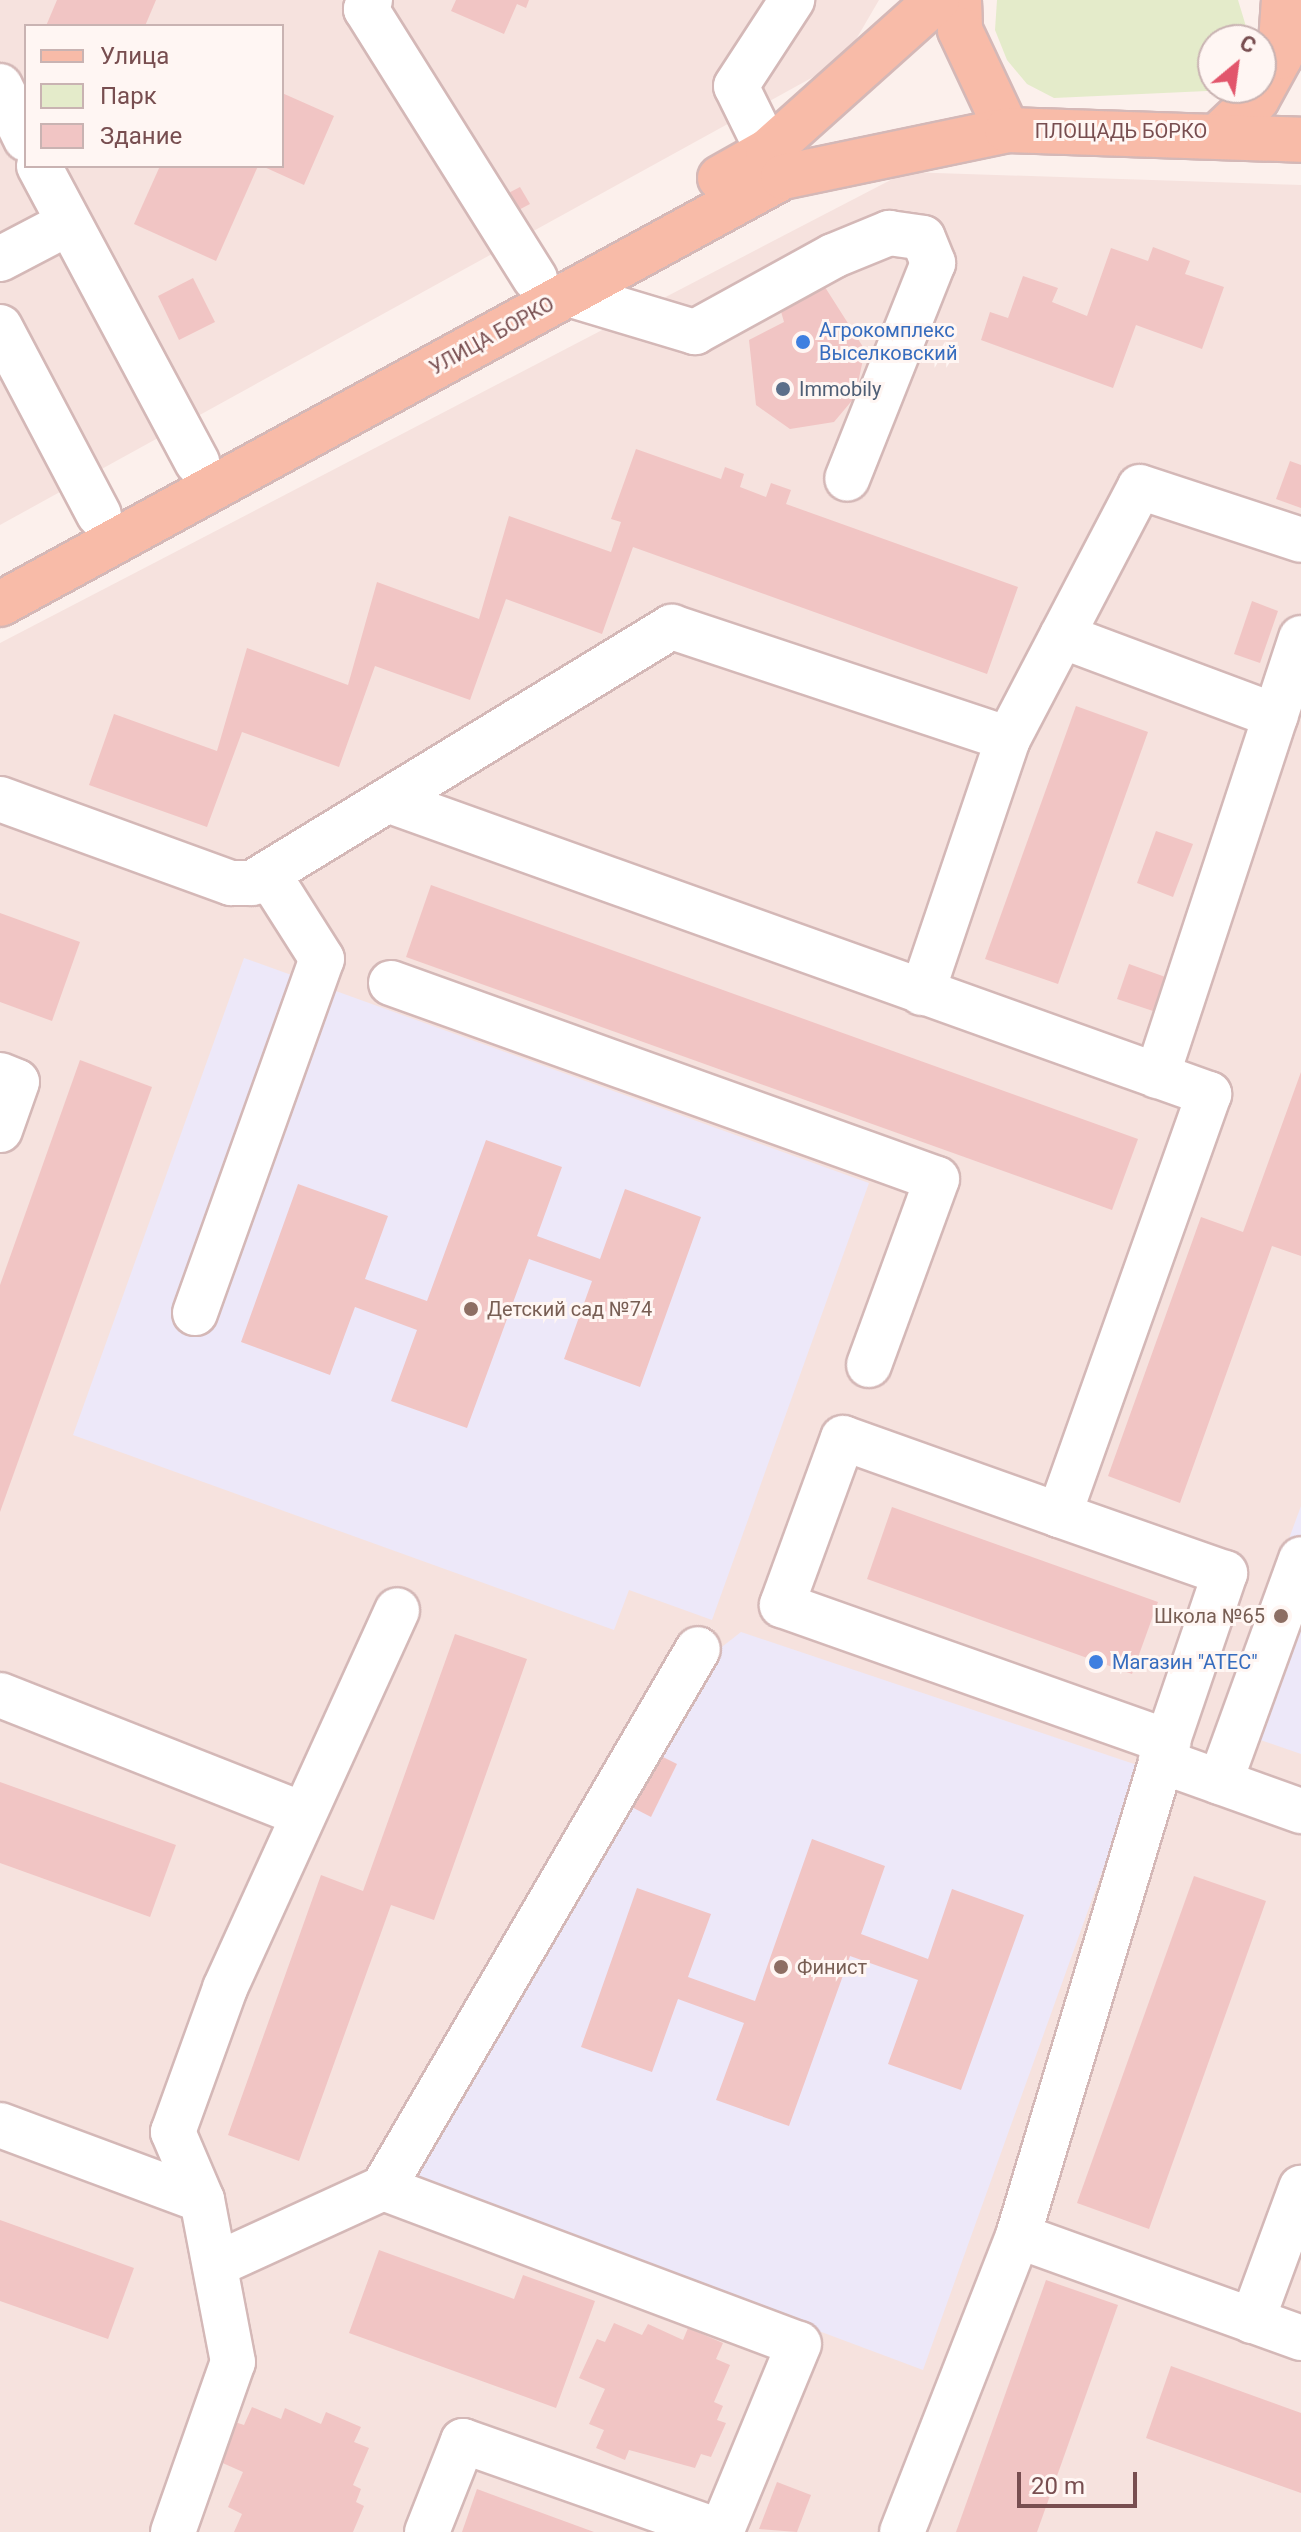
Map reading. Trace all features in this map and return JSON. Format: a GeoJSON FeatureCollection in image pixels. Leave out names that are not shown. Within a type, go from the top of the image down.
{"type":"FeatureCollection","features":[{"type":"Feature","properties":{"kind":"main road","name":"УЛИЦА БОРКО"},"geometry":{"type":"LineString","coordinates":[[0,604],[552,286],[768,151],[937,0]]}},
{"type":"Feature","properties":{"kind":"main road","name":"ПЛОЩАДЬ БОРКО"},"geometry":{"type":"LineString","coordinates":[[959,0],[960,30],[1007,130],[1222,132],[1257,99],[1280,57],[1284,0]]}},
{"type":"Feature","properties":{"kind":"main road","name":"УЛИЦА БОРКО"},"geometry":{"type":"LineString","coordinates":[[0,569],[197,462],[552,286],[783,177],[1007,130]]}},
{"type":"Feature","properties":{"kind":"main road"},"geometry":{"type":"LineString","coordinates":[[1222,132],[1301,140]]}},
{"type":"Feature","properties":{"kind":"lane"},"geometry":{"type":"LineString","coordinates":[[370,0],[366,9],[552,286],[695,332],[833,256],[889,233],[923,238],[933,263],[847,479]]}},
{"type":"Feature","properties":{"kind":"lane"},"geometry":{"type":"LineString","coordinates":[[768,151],[736,86],[792,0]]}},
{"type":"Feature","properties":{"kind":"lane"},"geometry":{"type":"LineString","coordinates":[[0,86],[24,135]]}},
{"type":"Feature","properties":{"kind":"lane"},"geometry":{"type":"LineString","coordinates":[[40,168],[67,224],[197,462]]}},
{"type":"Feature","properties":{"kind":"lane"},"geometry":{"type":"LineString","coordinates":[[0,259],[67,224]]}},
{"type":"Feature","properties":{"kind":"lane"},"geometry":{"type":"LineString","coordinates":[[0,327],[99,515]]}},
{"type":"Feature","properties":{"kind":"lane"},"geometry":{"type":"LineString","coordinates":[[922,993],[1008,739],[1140,487],[1301,540]]}},
{"type":"Feature","properties":{"kind":"lane"},"geometry":{"type":"LineString","coordinates":[[0,799],[231,883],[270,877],[672,627],[1008,739]]}},
{"type":"Feature","properties":{"kind":"lane"},"geometry":{"type":"LineString","coordinates":[[1062,636],[1276,716]]}},
{"type":"Feature","properties":{"kind":"lane"},"geometry":{"type":"LineString","coordinates":[[1157,1076],[1301,638]]}},
{"type":"Feature","properties":{"kind":"lane"},"geometry":{"type":"LineString","coordinates":[[393,802],[1209,1094],[1059,1515]]}},
{"type":"Feature","properties":{"kind":"lane"},"geometry":{"type":"LineString","coordinates":[[195,1313],[322,959],[270,877]]}},
{"type":"Feature","properties":{"kind":"lane"},"geometry":{"type":"LineString","coordinates":[[391,983],[937,1179],[869,1365]]}},
{"type":"Feature","properties":{"kind":"lane"},"geometry":{"type":"LineString","coordinates":[[0,1075],[17,1082],[0,1130]]}},
{"type":"Feature","properties":{"kind":"lane"},"geometry":{"type":"LineString","coordinates":[[902,2532],[1018,2236],[1164,1752],[1225,1573],[843,1438],[782,1605],[1164,1752],[1220,1782],[1301,1811]]}},
{"type":"Feature","properties":{"kind":"lane"},"geometry":{"type":"LineString","coordinates":[[1220,1782],[1301,1559]]}},
{"type":"Feature","properties":{"kind":"lane"},"geometry":{"type":"LineString","coordinates":[[173,2532],[233,2362],[202,2200],[173,2132],[302,1814],[397,1610]]}},
{"type":"Feature","properties":{"kind":"lane"},"geometry":{"type":"LineString","coordinates":[[215,2265],[383,2188],[698,1649]]}},
{"type":"Feature","properties":{"kind":"lane"},"geometry":{"type":"LineString","coordinates":[[0,1695],[302,1814]]}},
{"type":"Feature","properties":{"kind":"lane"},"geometry":{"type":"LineString","coordinates":[[0,2125],[202,2200]]}},
{"type":"Feature","properties":{"kind":"lane"},"geometry":{"type":"LineString","coordinates":[[383,2188],[799,2344],[721,2532],[463,2441],[427,2532]]}},
{"type":"Feature","properties":{"kind":"lane"},"geometry":{"type":"LineString","coordinates":[[1252,2321],[1301,2188]]}},
{"type":"Feature","properties":{"kind":"lane"},"geometry":{"type":"LineString","coordinates":[[1018,2236],[1301,2338]]}},
{"type":"Feature","properties":{"kind":"shaded area"},"geometry":{"type":"Polygon","coordinates":[[[0,0],[879,0],[844,60],[0,525],[0,0]]]}},
{"type":"Feature","properties":{"kind":"shaded area"},"geometry":{"type":"Polygon","coordinates":[[[906,172],[1301,185],[1301,2532],[0,2532],[0,643],[906,172]]]}},
{"type":"Feature","properties":{"kind":"shaded area","name":"Детский сад №74"},"geometry":{"type":"Polygon","coordinates":[[[244,958],[869,1183],[712,1620],[629,1590],[614,1630],[73,1435],[244,958]]]}},
{"type":"Feature","properties":{"kind":"shaded area","name":"Школа №65"},"geometry":{"type":"Polygon","coordinates":[[[1301,1506],[1301,1754],[1220,1726],[1301,1506]]]}},
{"type":"Feature","properties":{"kind":"shaded area","name":"Финист"},"geometry":{"type":"Polygon","coordinates":[[[741,1632],[1140,1766],[923,2370],[385,2169],[628,1720],[741,1632]]]}},
{"type":"Feature","properties":{"kind":"green space"},"geometry":{"type":"Polygon","coordinates":[[[997,0],[1238,0],[1245,24],[1197,24],[1197,91],[1054,98],[1027,84],[1007,60],[995,30],[997,0]]]}},
{"type":"Feature","properties":{"kind":"building"},"geometry":{"type":"Polygon","coordinates":[[[57,0],[156,0],[146,24],[47,24],[57,0]]]}},
{"type":"Feature","properties":{"kind":"building"},"geometry":{"type":"Polygon","coordinates":[[[456,0],[529,0],[526,8],[517,4],[504,34],[451,11],[456,0]]]}},
{"type":"Feature","properties":{"kind":"building"},"geometry":{"type":"Polygon","coordinates":[[[284,94],[334,116],[304,185],[266,168],[284,168],[284,94]]]}},
{"type":"Feature","properties":{"kind":"building"},"geometry":{"type":"Polygon","coordinates":[[[159,168],[257,168],[216,261],[134,224],[159,168]]]}},
{"type":"Feature","properties":{"kind":"building"},"geometry":{"type":"Polygon","coordinates":[[[520,187],[530,204],[507,216],[497,199],[520,187]]]}},
{"type":"Feature","properties":{"kind":"building"},"geometry":{"type":"Polygon","coordinates":[[[1153,247],[1190,261],[1185,274],[1224,287],[1202,349],[1136,325],[1113,388],[981,340],[990,312],[1008,318],[1023,276],[1058,288],[1052,302],[1087,316],[1111,248],[1148,261],[1153,247]]]}},
{"type":"Feature","properties":{"kind":"building"},"geometry":{"type":"Polygon","coordinates":[[[193,278],[215,322],[179,340],[158,296],[193,278]]]}},
{"type":"Feature","properties":{"kind":"building"},"geometry":{"type":"Polygon","coordinates":[[[823,284],[865,350],[855,397],[834,422],[790,429],[756,405],[749,340],[784,322],[780,308],[823,284]]]}},
{"type":"Feature","properties":{"kind":"building"},"geometry":{"type":"Polygon","coordinates":[[[636,449],[721,479],[725,467],[744,474],[740,487],[766,497],[771,483],[791,490],[786,504],[1018,587],[987,674],[633,547],[602,634],[506,599],[470,700],[375,666],[339,767],[242,732],[207,827],[89,785],[114,714],[217,751],[247,648],[348,685],[377,582],[479,619],[509,516],[611,552],[621,522],[611,519],[636,449]]]}},
{"type":"Feature","properties":{"kind":"building"},"geometry":{"type":"Polygon","coordinates":[[[1290,461],[1301,465],[1301,508],[1276,499],[1290,461]]]}},
{"type":"Feature","properties":{"kind":"building"},"geometry":{"type":"Polygon","coordinates":[[[1252,601],[1278,611],[1260,663],[1234,654],[1252,601]]]}},
{"type":"Feature","properties":{"kind":"building"},"geometry":{"type":"Polygon","coordinates":[[[1076,706],[1148,732],[1058,984],[985,959],[1076,706]]]}},
{"type":"Feature","properties":{"kind":"building"},"geometry":{"type":"Polygon","coordinates":[[[1156,831],[1193,844],[1173,897],[1137,883],[1156,831]]]}},
{"type":"Feature","properties":{"kind":"building"},"geometry":{"type":"Polygon","coordinates":[[[431,885],[1138,1139],[1112,1210],[406,957],[431,885]]]}},
{"type":"Feature","properties":{"kind":"building"},"geometry":{"type":"Polygon","coordinates":[[[0,913],[80,942],[52,1021],[0,1002],[0,913]]]}},
{"type":"Feature","properties":{"kind":"building"},"geometry":{"type":"Polygon","coordinates":[[[1129,964],[1171,979],[1159,1013],[1117,999],[1129,964]]]}},
{"type":"Feature","properties":{"kind":"building"},"geometry":{"type":"Polygon","coordinates":[[[80,1060],[152,1087],[0,1512],[0,1285],[80,1060]]]}},
{"type":"Feature","properties":{"kind":"building"},"geometry":{"type":"Polygon","coordinates":[[[1301,1072],[1301,1256],[1272,1246],[1180,1503],[1108,1476],[1201,1217],[1243,1232],[1301,1072]]]}},
{"type":"Feature","properties":{"kind":"building"},"geometry":{"type":"Polygon","coordinates":[[[486,1140],[562,1167],[537,1236],[600,1259],[625,1189],[701,1217],[640,1387],[564,1359],[592,1281],[529,1259],[467,1428],[391,1401],[417,1330],[355,1307],[330,1375],[241,1342],[298,1184],[388,1216],[365,1279],[427,1301],[486,1140]]]}},
{"type":"Feature","properties":{"kind":"building"},"geometry":{"type":"Polygon","coordinates":[[[892,1507],[1158,1602],[1132,1674],[867,1579],[892,1507]]]}},
{"type":"Feature","properties":{"kind":"building"},"geometry":{"type":"Polygon","coordinates":[[[455,1634],[527,1659],[434,1920],[391,1905],[299,2161],[228,2135],[321,1875],[363,1891],[455,1634]]]}},
{"type":"Feature","properties":{"kind":"building"},"geometry":{"type":"Polygon","coordinates":[[[645,1748],[677,1764],[651,1817],[618,1800],[645,1748]]]}},
{"type":"Feature","properties":{"kind":"building"},"geometry":{"type":"Polygon","coordinates":[[[0,1782],[176,1845],[150,1917],[0,1863],[0,1782]]]}},
{"type":"Feature","properties":{"kind":"building"},"geometry":{"type":"Polygon","coordinates":[[[812,1839],[885,1866],[861,1934],[928,1959],[952,1889],[1024,1915],[961,2090],[888,2064],[918,1980],[850,1956],[789,2126],[716,2100],[744,2023],[678,1999],[652,2072],[581,2047],[637,1888],[711,1914],[688,1977],[755,2001],[812,1839]]]}},
{"type":"Feature","properties":{"kind":"building"},"geometry":{"type":"Polygon","coordinates":[[[1194,1876],[1266,1901],[1149,2229],[1077,2203],[1194,1876]]]}},
{"type":"Feature","properties":{"kind":"building"},"geometry":{"type":"Polygon","coordinates":[[[0,2220],[134,2268],[108,2339],[0,2301],[0,2220]]]}},
{"type":"Feature","properties":{"kind":"building"},"geometry":{"type":"Polygon","coordinates":[[[379,2250],[514,2299],[523,2275],[595,2301],[556,2408],[349,2333],[379,2250]]]}},
{"type":"Feature","properties":{"kind":"building"},"geometry":{"type":"Polygon","coordinates":[[[1046,2280],[1118,2305],[1037,2532],[956,2532],[1046,2280]]]}},
{"type":"Feature","properties":{"kind":"building"},"geometry":{"type":"Polygon","coordinates":[[[614,2323],[642,2335],[648,2324],[683,2340],[688,2328],[723,2343],[716,2359],[730,2365],[714,2402],[723,2406],[717,2420],[726,2423],[711,2457],[701,2454],[695,2468],[629,2450],[625,2460],[596,2448],[604,2430],[589,2424],[605,2389],[579,2378],[597,2339],[605,2342],[614,2323]]]}},
{"type":"Feature","properties":{"kind":"building"},"geometry":{"type":"Polygon","coordinates":[[[1171,2366],[1301,2413],[1301,2493],[1146,2438],[1171,2366]]]}},
{"type":"Feature","properties":{"kind":"building"},"geometry":{"type":"Polygon","coordinates":[[[252,2407],[281,2419],[285,2408],[321,2424],[326,2412],[361,2427],[354,2442],[369,2448],[353,2485],[361,2489],[356,2502],[364,2506],[353,2532],[234,2532],[242,2514],[228,2507],[243,2472],[218,2461],[235,2422],[244,2425],[252,2407]]]}},
{"type":"Feature","properties":{"kind":"building"},"geometry":{"type":"Polygon","coordinates":[[[777,2482],[811,2495],[797,2532],[759,2529],[777,2482]]]}},
{"type":"Feature","properties":{"kind":"building"},"geometry":{"type":"Polygon","coordinates":[[[477,2489],[594,2532],[462,2532],[477,2489]]]}},
{"type":"Feature","properties":{"kind":"place","name":"Агрокомплекс Выселковский"},"geometry":{"type":"Point","coordinates":[803,342]}},
{"type":"Feature","properties":{"kind":"place","name":"Immobily"},"geometry":{"type":"Point","coordinates":[783,389]}},
{"type":"Feature","properties":{"kind":"place","name":"Детский сад №74"},"geometry":{"type":"Point","coordinates":[471,1309]}},
{"type":"Feature","properties":{"kind":"place","name":"Школа №65"},"geometry":{"type":"Point","coordinates":[1281,1616]}},
{"type":"Feature","properties":{"kind":"place","name":"Магазин \"АТЕС\""},"geometry":{"type":"Point","coordinates":[1096,1662]}},
{"type":"Feature","properties":{"kind":"place","name":"Финист"},"geometry":{"type":"Point","coordinates":[781,1967]}}]}
